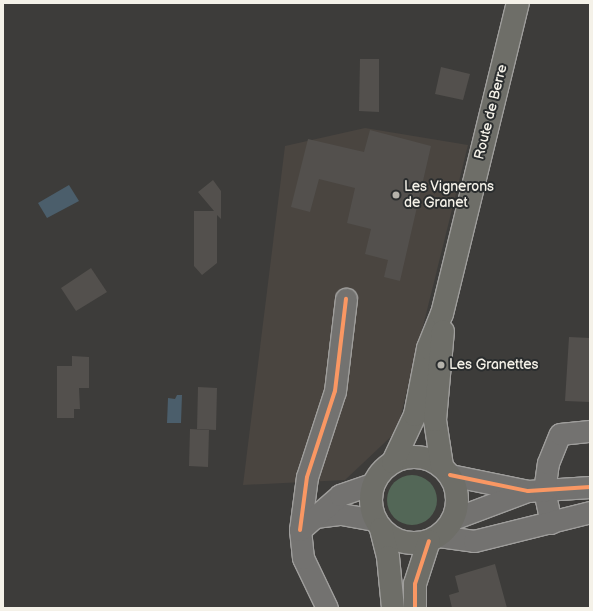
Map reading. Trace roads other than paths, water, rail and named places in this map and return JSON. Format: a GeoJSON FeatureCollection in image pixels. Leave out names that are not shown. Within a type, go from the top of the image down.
{"type":"FeatureCollection","features":[{"type":"Feature","properties":{"kind":"main road","name":"Route de Berre"},"geometry":{"type":"LineString","coordinates":[[393,462],[415,415],[428,348],[442,314],[518,3]]}},
{"type":"Feature","properties":{"kind":"main road","name":"Route de Berre"},"geometry":{"type":"LineString","coordinates":[[442,314],[443,343],[435,420],[446,471]]}},
{"type":"Feature","properties":{"kind":"main road"},"geometry":{"type":"LineString","coordinates":[[393,608],[388,557],[371,496],[374,483],[382,471],[393,462],[418,456],[446,471],[458,497],[454,519],[434,539],[415,584],[415,608]]}},
{"type":"Feature","properties":{"kind":"main road"},"geometry":{"type":"LineString","coordinates":[[378,525],[398,541],[419,544],[434,539]]}},
{"type":"Feature","properties":{"kind":"street"},"geometry":{"type":"LineString","coordinates":[[326,608],[303,558],[307,524],[307,477],[335,391],[346,299]]}},
{"type":"Feature","properties":{"kind":"street"},"geometry":{"type":"LineString","coordinates":[[551,523],[536,491],[560,434],[590,430]]}},
{"type":"Feature","properties":{"kind":"street"},"geometry":{"type":"LineString","coordinates":[[446,471],[536,491]]}},
{"type":"Feature","properties":{"kind":"street"},"geometry":{"type":"LineString","coordinates":[[307,524],[340,495],[374,483]]}},
{"type":"Feature","properties":{"kind":"street"},"geometry":{"type":"LineString","coordinates":[[454,519],[536,491],[590,487]]}},
{"type":"Feature","properties":{"kind":"street"},"geometry":{"type":"LineString","coordinates":[[434,539],[474,541],[551,523],[590,512]]}},
{"type":"Feature","properties":{"kind":"street"},"geometry":{"type":"LineString","coordinates":[[307,524],[341,514],[378,525]]}},
{"type":"Feature","properties":{"kind":"water"},"geometry":{"type":"Polygon","coordinates":[[[69,185],[79,201],[47,218],[38,203],[69,185]]]}},
{"type":"Feature","properties":{"kind":"water"},"geometry":{"type":"Polygon","coordinates":[[[177,395],[182,395],[181,423],[167,423],[168,398],[175,399],[177,395]]]}},
{"type":"Feature","properties":{"kind":"place","name":"Les Vignerons de Granet"},"geometry":{"type":"Point","coordinates":[396,195]}},
{"type":"Feature","properties":{"kind":"place","name":"Les Granettes"},"geometry":{"type":"Point","coordinates":[441,365]}}]}
